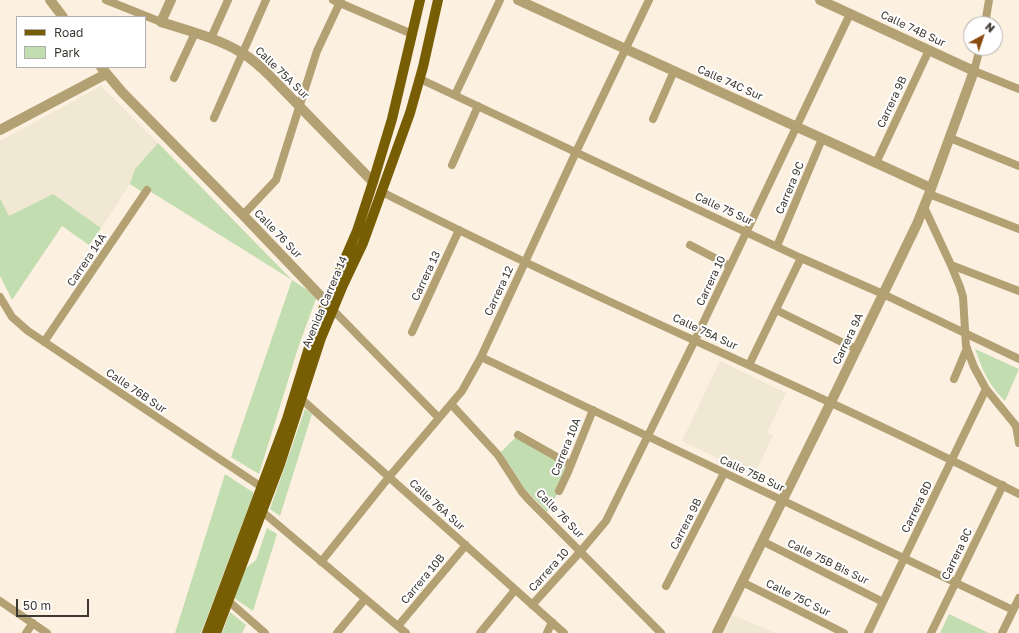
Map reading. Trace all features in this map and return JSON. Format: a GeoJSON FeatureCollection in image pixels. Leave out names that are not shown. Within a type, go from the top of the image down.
{"type":"FeatureCollection","features":[{"type":"Feature","properties":{"kind":"main road","name":"Avenida Carrera 14"},"geometry":{"type":"LineString","coordinates":[[329,305],[357,231],[392,119],[420,0]]}},
{"type":"Feature","properties":{"kind":"main road","name":"Avenida Carrera 14"},"geometry":{"type":"LineString","coordinates":[[207,633],[225,598],[266,490],[299,396],[315,328],[363,243],[382,192],[410,113],[420,79],[438,0]]}},
{"type":"Feature","properties":{"kind":"main road","name":"Avenida Carrera 14"},"geometry":{"type":"LineString","coordinates":[[216,633],[225,598]]}},
{"type":"Feature","properties":{"kind":"street"},"geometry":{"type":"LineString","coordinates":[[50,0],[61,16]]}},
{"type":"Feature","properties":{"kind":"street","name":"Calle 75A Sur"},"geometry":{"type":"LineString","coordinates":[[106,0],[161,22],[211,38],[243,53],[271,77],[373,182]]}},
{"type":"Feature","properties":{"kind":"street"},"geometry":{"type":"LineString","coordinates":[[161,22],[171,0]]}},
{"type":"Feature","properties":{"kind":"street"},"geometry":{"type":"LineString","coordinates":[[211,38],[228,0]]}},
{"type":"Feature","properties":{"kind":"street"},"geometry":{"type":"LineString","coordinates":[[214,118],[266,0]]}},
{"type":"Feature","properties":{"kind":"street"},"geometry":{"type":"LineString","coordinates":[[455,95],[500,0]]}},
{"type":"Feature","properties":{"kind":"street","name":"Calle 74C Sur"},"geometry":{"type":"LineString","coordinates":[[518,0],[876,163],[930,191],[1019,229]]}},
{"type":"Feature","properties":{"kind":"street","name":"Carrera 12"},"geometry":{"type":"LineString","coordinates":[[321,562],[438,417],[462,391],[481,357],[576,152],[649,0]]}},
{"type":"Feature","properties":{"kind":"street","name":"Calle 74B Sur"},"geometry":{"type":"LineString","coordinates":[[820,0],[974,71],[1019,88]]}},
{"type":"Feature","properties":{"kind":"street"},"geometry":{"type":"LineString","coordinates":[[986,16],[989,0]]}},
{"type":"Feature","properties":{"kind":"street"},"geometry":{"type":"LineString","coordinates":[[243,215],[276,180],[317,50],[338,1],[412,34]]}},
{"type":"Feature","properties":{"kind":"street","name":"Carrera 10"},"geometry":{"type":"LineString","coordinates":[[532,605],[580,552],[606,520],[695,340],[850,14]]}},
{"type":"Feature","properties":{"kind":"street"},"geometry":{"type":"LineString","coordinates":[[174,78],[195,32]]}},
{"type":"Feature","properties":{"kind":"street","name":"Carrera 9B"},"geometry":{"type":"LineString","coordinates":[[876,163],[929,50]]}},
{"type":"Feature","properties":{"kind":"street","name":"Carrera 9A"},"geometry":{"type":"LineString","coordinates":[[716,633],[831,402],[924,207],[974,71],[978,56]]}},
{"type":"Feature","properties":{"kind":"street"},"geometry":{"type":"LineString","coordinates":[[0,130],[104,71]]}},
{"type":"Feature","properties":{"kind":"street","name":"Calle 76 Sur"},"geometry":{"type":"LineString","coordinates":[[104,71],[122,92],[438,417]]}},
{"type":"Feature","properties":{"kind":"street"},"geometry":{"type":"LineString","coordinates":[[653,118],[674,71]]}},
{"type":"Feature","properties":{"kind":"street","name":"Calle 75 Sur"},"geometry":{"type":"LineString","coordinates":[[420,79],[801,258],[883,294],[1019,359]]}},
{"type":"Feature","properties":{"kind":"street"},"geometry":{"type":"LineString","coordinates":[[452,165],[478,106]]}},
{"type":"Feature","properties":{"kind":"street","name":"Carrera 9C"},"geometry":{"type":"LineString","coordinates":[[777,246],[822,138]]}},
{"type":"Feature","properties":{"kind":"street"},"geometry":{"type":"LineString","coordinates":[[950,138],[1019,166]]}},
{"type":"Feature","properties":{"kind":"street","name":"Carrera 14A"},"geometry":{"type":"LineString","coordinates":[[44,342],[148,190]]}},
{"type":"Feature","properties":{"kind":"street","name":"Calle 75A Sur"},"geometry":{"type":"LineString","coordinates":[[382,192],[525,262],[749,366],[831,402],[1019,494]]}},
{"type":"Feature","properties":{"kind":"street"},"geometry":{"type":"LineString","coordinates":[[924,207],[952,265],[960,287],[964,333],[967,348],[974,367],[986,390],[1017,427],[1019,444]]}},
{"type":"Feature","properties":{"kind":"street","name":"Carrera 13"},"geometry":{"type":"LineString","coordinates":[[412,332],[460,230]]}},
{"type":"Feature","properties":{"kind":"street"},"geometry":{"type":"LineString","coordinates":[[690,245],[730,266]]}},
{"type":"Feature","properties":{"kind":"street"},"geometry":{"type":"LineString","coordinates":[[749,366],[801,258]]}},
{"type":"Feature","properties":{"kind":"street"},"geometry":{"type":"LineString","coordinates":[[952,265],[1019,291]]}},
{"type":"Feature","properties":{"kind":"street","name":"Calle 76B Sur"},"geometry":{"type":"LineString","coordinates":[[0,297],[12,317],[44,342],[266,490]]}},
{"type":"Feature","properties":{"kind":"street"},"geometry":{"type":"LineString","coordinates":[[776,310],[856,349]]}},
{"type":"Feature","properties":{"kind":"street"},"geometry":{"type":"LineString","coordinates":[[954,379],[967,348]]}},
{"type":"Feature","properties":{"kind":"street","name":"Calle 75B Sur"},"geometry":{"type":"LineString","coordinates":[[481,357],[1013,610]]}},
{"type":"Feature","properties":{"kind":"street","name":"Carrera 8D"},"geometry":{"type":"LineString","coordinates":[[868,633],[986,390]]}},
{"type":"Feature","properties":{"kind":"street","name":"Calle 76A Sur"},"geometry":{"type":"LineString","coordinates":[[299,396],[564,633]]}},
{"type":"Feature","properties":{"kind":"street","name":"Calle 76 Sur"},"geometry":{"type":"LineString","coordinates":[[451,404],[498,455],[530,501],[661,633]]}},
{"type":"Feature","properties":{"kind":"street","name":"Carrera 10A"},"geometry":{"type":"LineString","coordinates":[[559,491],[593,410]]}},
{"type":"Feature","properties":{"kind":"street"},"geometry":{"type":"LineString","coordinates":[[518,435],[571,465]]}},
{"type":"Feature","properties":{"kind":"street","name":"Carrera 9B"},"geometry":{"type":"LineString","coordinates":[[666,586],[724,473]]}},
{"type":"Feature","properties":{"kind":"street","name":"Carrera 8C"},"geometry":{"type":"LineString","coordinates":[[931,633],[1003,485]]}},
{"type":"Feature","properties":{"kind":"street"},"geometry":{"type":"LineString","coordinates":[[259,509],[406,633]]}},
{"type":"Feature","properties":{"kind":"street","name":"Calle 75B Bis Sur"},"geometry":{"type":"LineString","coordinates":[[762,541],[883,602]]}},
{"type":"Feature","properties":{"kind":"street","name":"Carrera 10B"},"geometry":{"type":"LineString","coordinates":[[398,626],[466,546]]}},
{"type":"Feature","properties":{"kind":"street","name":"Calle 75C Sur"},"geometry":{"type":"LineString","coordinates":[[742,582],[844,633]]}},
{"type":"Feature","properties":{"kind":"street"},"geometry":{"type":"LineString","coordinates":[[480,633],[515,590]]}},
{"type":"Feature","properties":{"kind":"street"},"geometry":{"type":"LineString","coordinates":[[225,598],[266,633]]}},
{"type":"Feature","properties":{"kind":"street"},"geometry":{"type":"LineString","coordinates":[[1002,633],[1019,598]]}},
{"type":"Feature","properties":{"kind":"street"},"geometry":{"type":"LineString","coordinates":[[337,633],[365,599]]}},
{"type":"Feature","properties":{"kind":"street"},"geometry":{"type":"LineString","coordinates":[[0,601],[48,633]]}},
{"type":"Feature","properties":{"kind":"street"},"geometry":{"type":"LineString","coordinates":[[547,633],[552,622]]}},
{"type":"Feature","properties":{"kind":"street"},"geometry":{"type":"LineString","coordinates":[[26,633],[33,623]]}},
{"type":"Feature","properties":{"kind":"shaded area"},"geometry":{"type":"Polygon","coordinates":[[[101,86],[158,143],[135,169],[130,184],[101,228],[53,194],[9,216],[0,198],[0,141],[101,86]]]}},
{"type":"Feature","properties":{"kind":"shaded area"},"geometry":{"type":"Polygon","coordinates":[[[720,361],[786,393],[767,432],[773,435],[754,476],[682,441],[720,361]]]}},
{"type":"Feature","properties":{"kind":"shaded area"},"geometry":{"type":"Polygon","coordinates":[[[733,615],[775,633],[724,633],[733,615]]]}},
{"type":"Feature","properties":{"kind":"green space"},"geometry":{"type":"Polygon","coordinates":[[[158,143],[292,280],[148,190],[145,194],[130,184],[135,169],[158,143]]]}},
{"type":"Feature","properties":{"kind":"green space"},"geometry":{"type":"Polygon","coordinates":[[[53,194],[101,228],[89,245],[62,226],[12,300],[0,276],[0,198],[9,216],[53,194]]]}},
{"type":"Feature","properties":{"kind":"green space"},"geometry":{"type":"Polygon","coordinates":[[[292,280],[317,296],[299,345],[259,474],[231,457],[292,280]]]}},
{"type":"Feature","properties":{"kind":"green space"},"geometry":{"type":"Polygon","coordinates":[[[975,349],[1019,369],[1005,401],[994,389],[987,377],[975,349]]]}},
{"type":"Feature","properties":{"kind":"green space"},"geometry":{"type":"Polygon","coordinates":[[[305,409],[312,414],[280,516],[270,509],[305,409]]]}},
{"type":"Feature","properties":{"kind":"green space"},"geometry":{"type":"Polygon","coordinates":[[[518,435],[571,465],[547,512],[525,489],[501,452],[518,435]]]}},
{"type":"Feature","properties":{"kind":"green space"},"geometry":{"type":"Polygon","coordinates":[[[225,474],[254,493],[201,633],[175,633],[225,474]]]}},
{"type":"Feature","properties":{"kind":"green space"},"geometry":{"type":"Polygon","coordinates":[[[267,528],[277,534],[253,611],[234,598],[245,569],[256,560],[267,528]]]}},
{"type":"Feature","properties":{"kind":"green space"},"geometry":{"type":"Polygon","coordinates":[[[230,612],[246,625],[242,633],[222,633],[230,612]]]}},
{"type":"Feature","properties":{"kind":"green space"},"geometry":{"type":"Polygon","coordinates":[[[949,614],[989,633],[940,633],[949,614]]]}}]}
